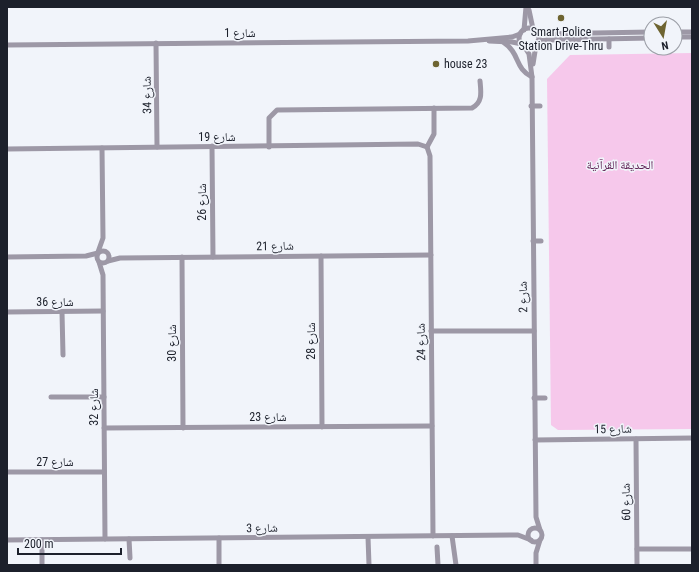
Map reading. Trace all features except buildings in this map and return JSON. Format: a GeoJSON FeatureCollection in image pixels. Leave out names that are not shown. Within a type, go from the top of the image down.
{"type":"FeatureCollection","features":[{"type":"Feature","properties":{"kind":"street"},"geometry":{"type":"LineString","coordinates":[[527,7],[533,29],[538,34],[643,32]]}},
{"type":"Feature","properties":{"kind":"street"},"geometry":{"type":"LineString","coordinates":[[527,7],[522,32],[519,38],[523,45],[530,48],[537,43],[547,40],[643,38]]}},
{"type":"Feature","properties":{"kind":"street"},"geometry":{"type":"LineString","coordinates":[[522,32],[533,29]]}},
{"type":"Feature","properties":{"kind":"street","name":"شارع 1"},"geometry":{"type":"LineString","coordinates":[[7,45],[472,40],[512,37],[522,32]]}},
{"type":"Feature","properties":{"kind":"street"},"geometry":{"type":"LineString","coordinates":[[537,43],[538,34]]}},
{"type":"Feature","properties":{"kind":"street"},"geometry":{"type":"LineString","coordinates":[[609,38],[609,47]]}},
{"type":"Feature","properties":{"kind":"street","name":"شارع 1"},"geometry":{"type":"LineString","coordinates":[[472,40],[523,45]]}},
{"type":"Feature","properties":{"kind":"street"},"geometry":{"type":"LineString","coordinates":[[503,42],[514,51],[521,71],[532,77]]}},
{"type":"Feature","properties":{"kind":"street","name":"شارع 34"},"geometry":{"type":"LineString","coordinates":[[156,43],[157,147]]}},
{"type":"Feature","properties":{"kind":"street","name":"شارع 2"},"geometry":{"type":"LineString","coordinates":[[537,43],[532,77],[531,106],[536,517],[540,530]]}},
{"type":"Feature","properties":{"kind":"street","name":"شارع 2"},"geometry":{"type":"LineString","coordinates":[[523,45],[529,54],[532,77]]}},
{"type":"Feature","properties":{"kind":"street"},"geometry":{"type":"LineString","coordinates":[[269,147],[269,118],[277,110],[467,108],[476,106],[481,98],[480,81]]}},
{"type":"Feature","properties":{"kind":"street"},"geometry":{"type":"LineString","coordinates":[[531,106],[540,106]]}},
{"type":"Feature","properties":{"kind":"street"},"geometry":{"type":"LineString","coordinates":[[427,147],[434,134],[434,108]]}},
{"type":"Feature","properties":{"kind":"street","name":"شارع 19"},"geometry":{"type":"LineString","coordinates":[[7,149],[418,144],[427,147]]}},
{"type":"Feature","properties":{"kind":"street","name":"شارع 26"},"geometry":{"type":"LineString","coordinates":[[212,146],[213,257]]}},
{"type":"Feature","properties":{"kind":"street","name":"شارع 24"},"geometry":{"type":"LineString","coordinates":[[427,147],[430,156],[433,536]]}},
{"type":"Feature","properties":{"kind":"street"},"geometry":{"type":"LineString","coordinates":[[86,256],[104,264],[108,261],[108,253],[103,238],[102,148]]}},
{"type":"Feature","properties":{"kind":"street"},"geometry":{"type":"LineString","coordinates":[[98,262],[96,256],[103,238]]}},
{"type":"Feature","properties":{"kind":"street"},"geometry":{"type":"LineString","coordinates":[[533,241],[541,241]]}},
{"type":"Feature","properties":{"kind":"street"},"geometry":{"type":"LineString","coordinates":[[7,257],[86,256],[103,251],[108,253]]}},
{"type":"Feature","properties":{"kind":"street","name":"شارع 21"},"geometry":{"type":"LineString","coordinates":[[108,253],[120,258]]}},
{"type":"Feature","properties":{"kind":"street","name":"شارع 21"},"geometry":{"type":"LineString","coordinates":[[108,261],[120,258],[431,255]]}},
{"type":"Feature","properties":{"kind":"street","name":"شارع 28"},"geometry":{"type":"LineString","coordinates":[[321,256],[322,427]]}},
{"type":"Feature","properties":{"kind":"street","name":"شارع 30"},"geometry":{"type":"LineString","coordinates":[[182,257],[183,428]]}},
{"type":"Feature","properties":{"kind":"street","name":"شارع 32"},"geometry":{"type":"LineString","coordinates":[[105,539],[103,275],[108,261]]}},
{"type":"Feature","properties":{"kind":"street","name":"شارع 32"},"geometry":{"type":"LineString","coordinates":[[98,262],[103,275]]}},
{"type":"Feature","properties":{"kind":"street","name":"شارع 36"},"geometry":{"type":"LineString","coordinates":[[7,312],[103,312]]}},
{"type":"Feature","properties":{"kind":"street"},"geometry":{"type":"LineString","coordinates":[[62,312],[63,355]]}},
{"type":"Feature","properties":{"kind":"street"},"geometry":{"type":"LineString","coordinates":[[431,331],[534,331]]}},
{"type":"Feature","properties":{"kind":"street"},"geometry":{"type":"LineString","coordinates":[[52,397],[104,397]]}},
{"type":"Feature","properties":{"kind":"street"},"geometry":{"type":"LineString","coordinates":[[534,398],[545,398]]}},
{"type":"Feature","properties":{"kind":"street","name":"شارع 23"},"geometry":{"type":"LineString","coordinates":[[104,428],[432,426]]}},
{"type":"Feature","properties":{"kind":"street","name":"شارع 15"},"geometry":{"type":"LineString","coordinates":[[535,440],[692,438]]}},
{"type":"Feature","properties":{"kind":"street","name":"شارع 60"},"geometry":{"type":"LineString","coordinates":[[636,439],[637,565]]}},
{"type":"Feature","properties":{"kind":"street","name":"شارع 27"},"geometry":{"type":"LineString","coordinates":[[7,472],[104,472]]}},
{"type":"Feature","properties":{"kind":"street","name":"شارع 2"},"geometry":{"type":"LineString","coordinates":[[531,530],[536,517]]}},
{"type":"Feature","properties":{"kind":"street"},"geometry":{"type":"LineString","coordinates":[[536,553],[529,535],[531,530],[540,530],[542,535],[536,553],[536,565]]}},
{"type":"Feature","properties":{"kind":"street","name":"شارع 3"},"geometry":{"type":"LineString","coordinates":[[7,540],[518,535],[531,530]]}},
{"type":"Feature","properties":{"kind":"street","name":"شارع 3"},"geometry":{"type":"LineString","coordinates":[[518,535],[531,540]]}},
{"type":"Feature","properties":{"kind":"street"},"geometry":{"type":"LineString","coordinates":[[452,536],[456,565]]}},
{"type":"Feature","properties":{"kind":"street"},"geometry":{"type":"LineString","coordinates":[[368,537],[369,565]]}},
{"type":"Feature","properties":{"kind":"street"},"geometry":{"type":"LineString","coordinates":[[218,538],[219,565]]}},
{"type":"Feature","properties":{"kind":"street"},"geometry":{"type":"LineString","coordinates":[[129,539],[130,558]]}},
{"type":"Feature","properties":{"kind":"street"},"geometry":{"type":"LineString","coordinates":[[42,540],[42,565]]}},
{"type":"Feature","properties":{"kind":"street"},"geometry":{"type":"LineString","coordinates":[[531,540],[540,540]]}},
{"type":"Feature","properties":{"kind":"street"},"geometry":{"type":"LineString","coordinates":[[438,547],[438,565]]}},
{"type":"Feature","properties":{"kind":"street"},"geometry":{"type":"LineString","coordinates":[[637,549],[692,548]]}},
{"type":"Feature","properties":{"kind":"green space","name":"الحديقة القرآنية"},"geometry":{"type":"Polygon","coordinates":[[[683,53],[692,53],[692,429],[558,430],[551,425],[547,79],[570,55],[643,54],[643,56],[683,56],[683,53]]]}},
{"type":"Feature","properties":{"kind":"place","name":"Smart Police Station Drive-Thru"},"geometry":{"type":"Point","coordinates":[561,18]}},
{"type":"Feature","properties":{"kind":"place","name":"house 23"},"geometry":{"type":"Point","coordinates":[436,64]}}]}
